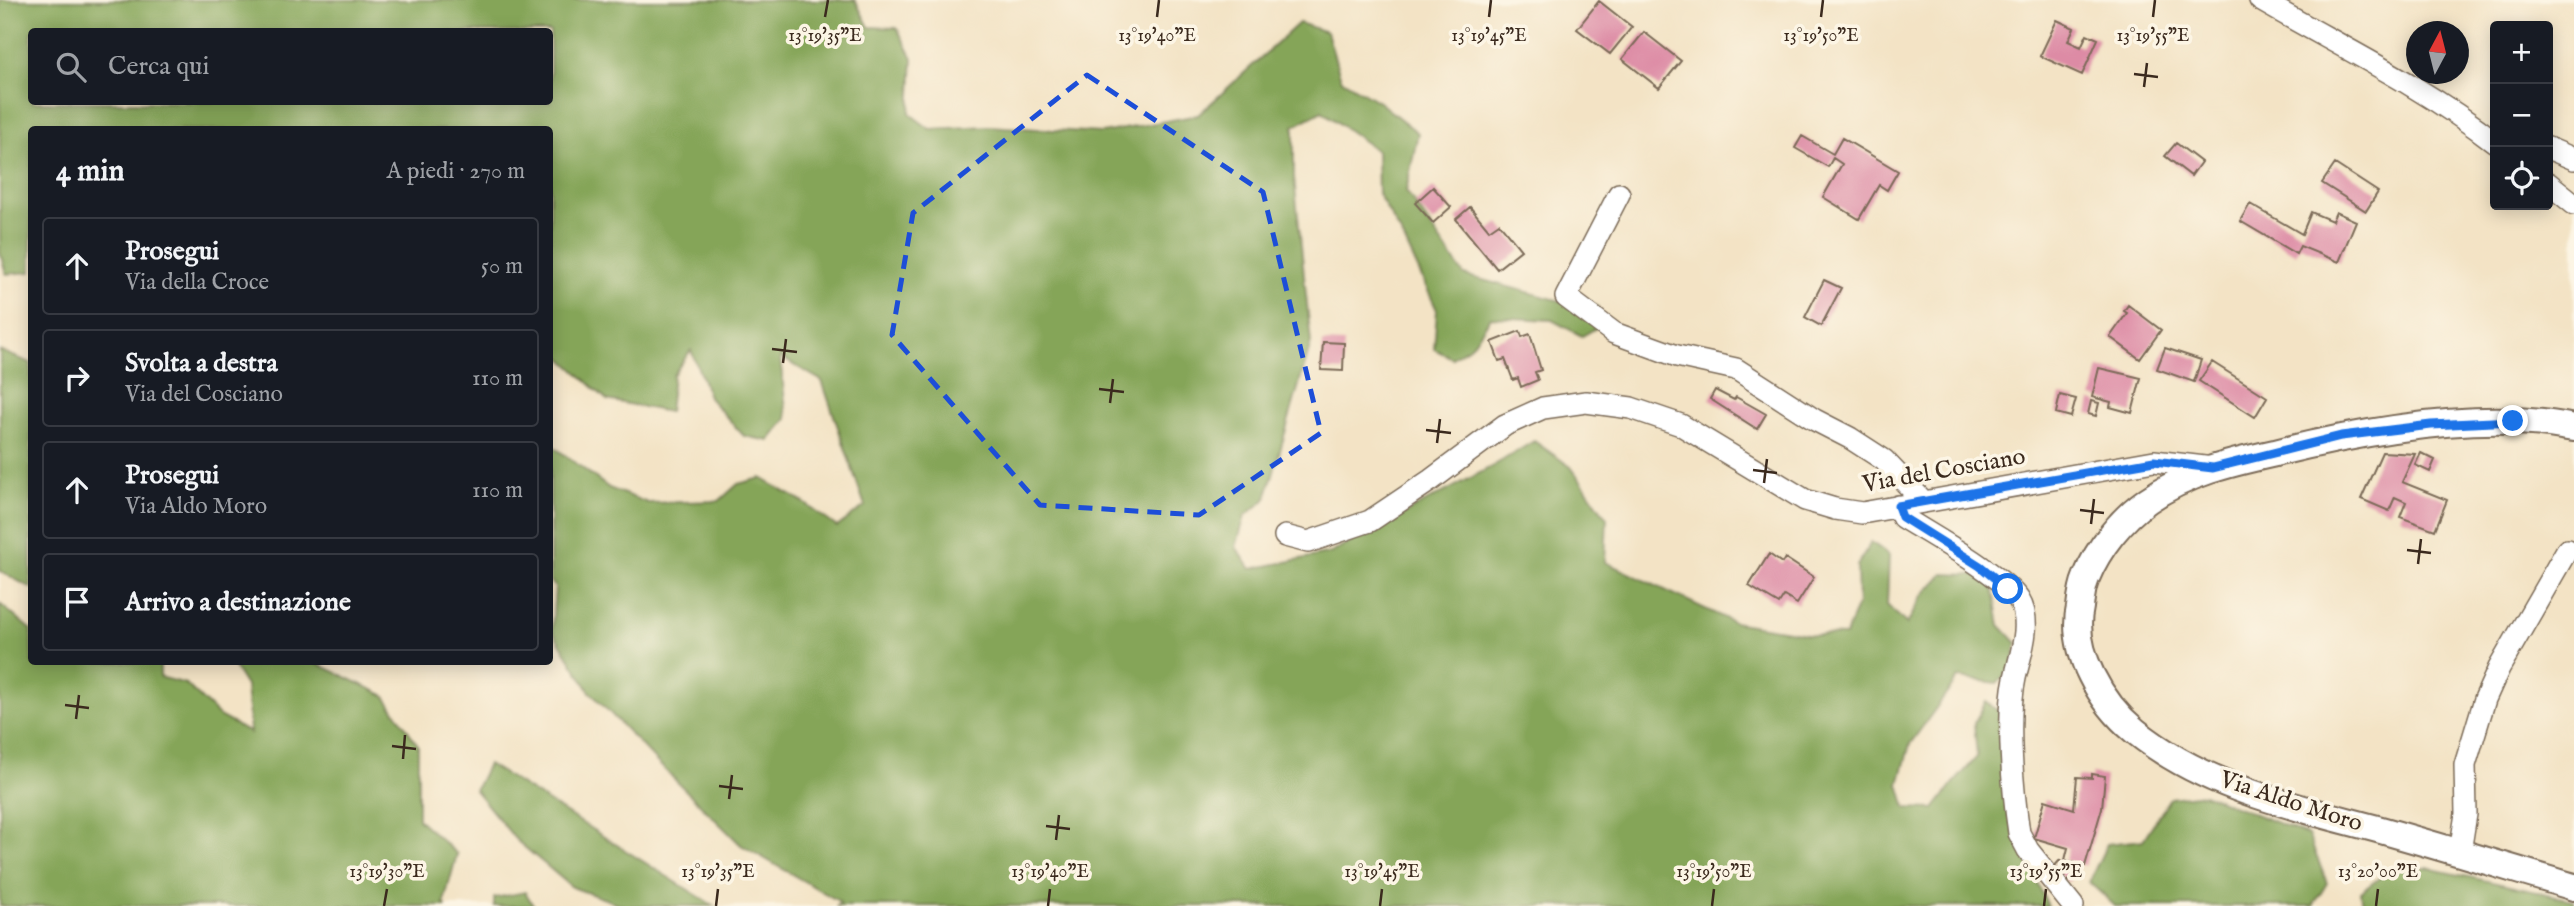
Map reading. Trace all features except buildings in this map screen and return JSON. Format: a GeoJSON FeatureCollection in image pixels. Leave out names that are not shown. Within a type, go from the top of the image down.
{"type":"FeatureCollection","features":[{"type":"Feature","properties":{"kind":"main road","name":"Via Aldo Moro"},"geometry":{"type":"LineString","coordinates":[[2574,428],[2513,421],[2431,425],[2341,436],[2213,468],[2179,481],[2146,501],[2125,520],[2103,547],[2085,579],[2078,613],[2080,638],[2087,664],[2107,703],[2134,731],[2178,761],[2256,796],[2460,852],[2574,887]]}},
{"type":"Feature","properties":{"kind":"street"},"geometry":{"type":"LineString","coordinates":[[2260,0],[2468,121],[2490,138]]}},
{"type":"Feature","properties":{"kind":"street"},"geometry":{"type":"LineString","coordinates":[[2468,121],[2490,126]]}},
{"type":"Feature","properties":{"kind":"street"},"geometry":{"type":"LineString","coordinates":[[2553,150],[2574,159]]}},
{"type":"Feature","properties":{"kind":"street"},"geometry":{"type":"LineString","coordinates":[[2553,187],[2574,204]]}},
{"type":"Feature","properties":{"kind":"street"},"geometry":{"type":"LineString","coordinates":[[1619,194],[1566,297],[1614,332],[1677,356],[1736,369],[1884,460],[1923,501]]}},
{"type":"Feature","properties":{"kind":"street","name":"Via del Cosciano"},"geometry":{"type":"LineString","coordinates":[[1285,536],[1308,541],[1370,521],[1505,425],[1543,408],[1586,402],[1631,408],[1681,425],[1805,500],[1862,513],[2154,461],[2213,468]]}},
{"type":"Feature","properties":{"kind":"street"},"geometry":{"type":"LineString","coordinates":[[1898,506],[1902,517],[1980,566],[2019,600],[2024,612],[2025,627],[2011,711],[2019,833],[2028,850],[2073,906]]}},
{"type":"Feature","properties":{"kind":"street"},"geometry":{"type":"LineString","coordinates":[[2460,852],[2466,814],[2465,765],[2485,699],[2499,668],[2567,550]]}},
{"type":"Feature","properties":{"kind":"highlighted area"},"geometry":{"type":"Polygon","coordinates":[[[1087,75],[1263,192],[1321,433],[1199,515],[1040,505],[892,335],[913,213],[1087,75]]]}},
{"type":"Feature","properties":{"kind":"green space"},"geometry":{"type":"Polygon","coordinates":[[[0,0],[855,0],[869,27],[897,28],[913,58],[910,114],[930,129],[989,126],[1102,133],[1198,115],[1299,23],[1327,32],[1341,79],[1379,102],[1418,133],[1406,191],[1464,275],[1561,301],[1581,299],[1598,307],[1598,327],[1582,336],[1552,320],[1491,317],[1472,345],[1452,358],[1434,349],[1437,310],[1402,235],[1378,194],[1377,151],[1322,111],[1294,126],[1294,177],[1311,343],[1266,499],[1245,516],[1236,547],[1251,569],[1331,553],[1534,441],[1571,467],[1607,518],[1605,562],[1733,622],[1813,635],[1845,636],[1858,604],[1857,566],[1871,542],[1889,555],[1887,605],[1907,624],[1922,596],[1943,574],[1979,575],[1993,585],[2000,625],[2017,643],[2012,670],[1997,683],[1958,678],[1910,744],[1899,784],[1906,808],[1934,809],[1977,757],[1974,723],[1986,702],[2001,713],[2020,846],[2048,906],[837,906],[840,902],[741,845],[590,692],[553,632],[553,446],[609,488],[648,503],[719,501],[738,484],[761,478],[803,502],[837,527],[865,506],[822,381],[780,357],[787,419],[769,441],[744,436],[710,399],[691,350],[673,375],[669,412],[607,400],[553,350],[553,126],[28,126],[28,272],[6,274],[0,252],[0,0]]]}},
{"type":"Feature","properties":{"kind":"green space"},"geometry":{"type":"Polygon","coordinates":[[[0,351],[28,362],[28,586],[0,571],[0,351]]]}},
{"type":"Feature","properties":{"kind":"green space"},"geometry":{"type":"Polygon","coordinates":[[[0,604],[28,627],[28,665],[160,665],[160,677],[186,684],[219,716],[250,733],[246,686],[233,665],[320,665],[384,695],[418,745],[418,819],[457,854],[444,902],[446,906],[0,906],[0,604]]]}},
{"type":"Feature","properties":{"kind":"green space"},"geometry":{"type":"Polygon","coordinates":[[[488,764],[714,906],[624,906],[572,887],[516,840],[475,790],[488,764]]]}},
{"type":"Feature","properties":{"kind":"green space"},"geometry":{"type":"Polygon","coordinates":[[[2204,794],[2308,835],[2327,883],[2313,906],[2115,906],[2089,882],[2107,844],[2143,840],[2170,798],[2204,794]]]}},
{"type":"Feature","properties":{"kind":"green space"},"geometry":{"type":"Polygon","coordinates":[[[2428,868],[2574,900],[2574,906],[2363,906],[2361,892],[2391,869],[2428,868]]]}},
{"type":"Feature","properties":{"kind":"green space"},"geometry":{"type":"Polygon","coordinates":[[[525,892],[534,906],[494,906],[494,898],[525,892]]]}},
{"type":"Feature","properties":{"kind":"route"},"geometry":{"type":"LineString","coordinates":[[2008,589],[1980,566],[1902,517],[1898,506],[2154,461],[2213,468],[2341,436],[2431,425],[2513,421]]}}]}
